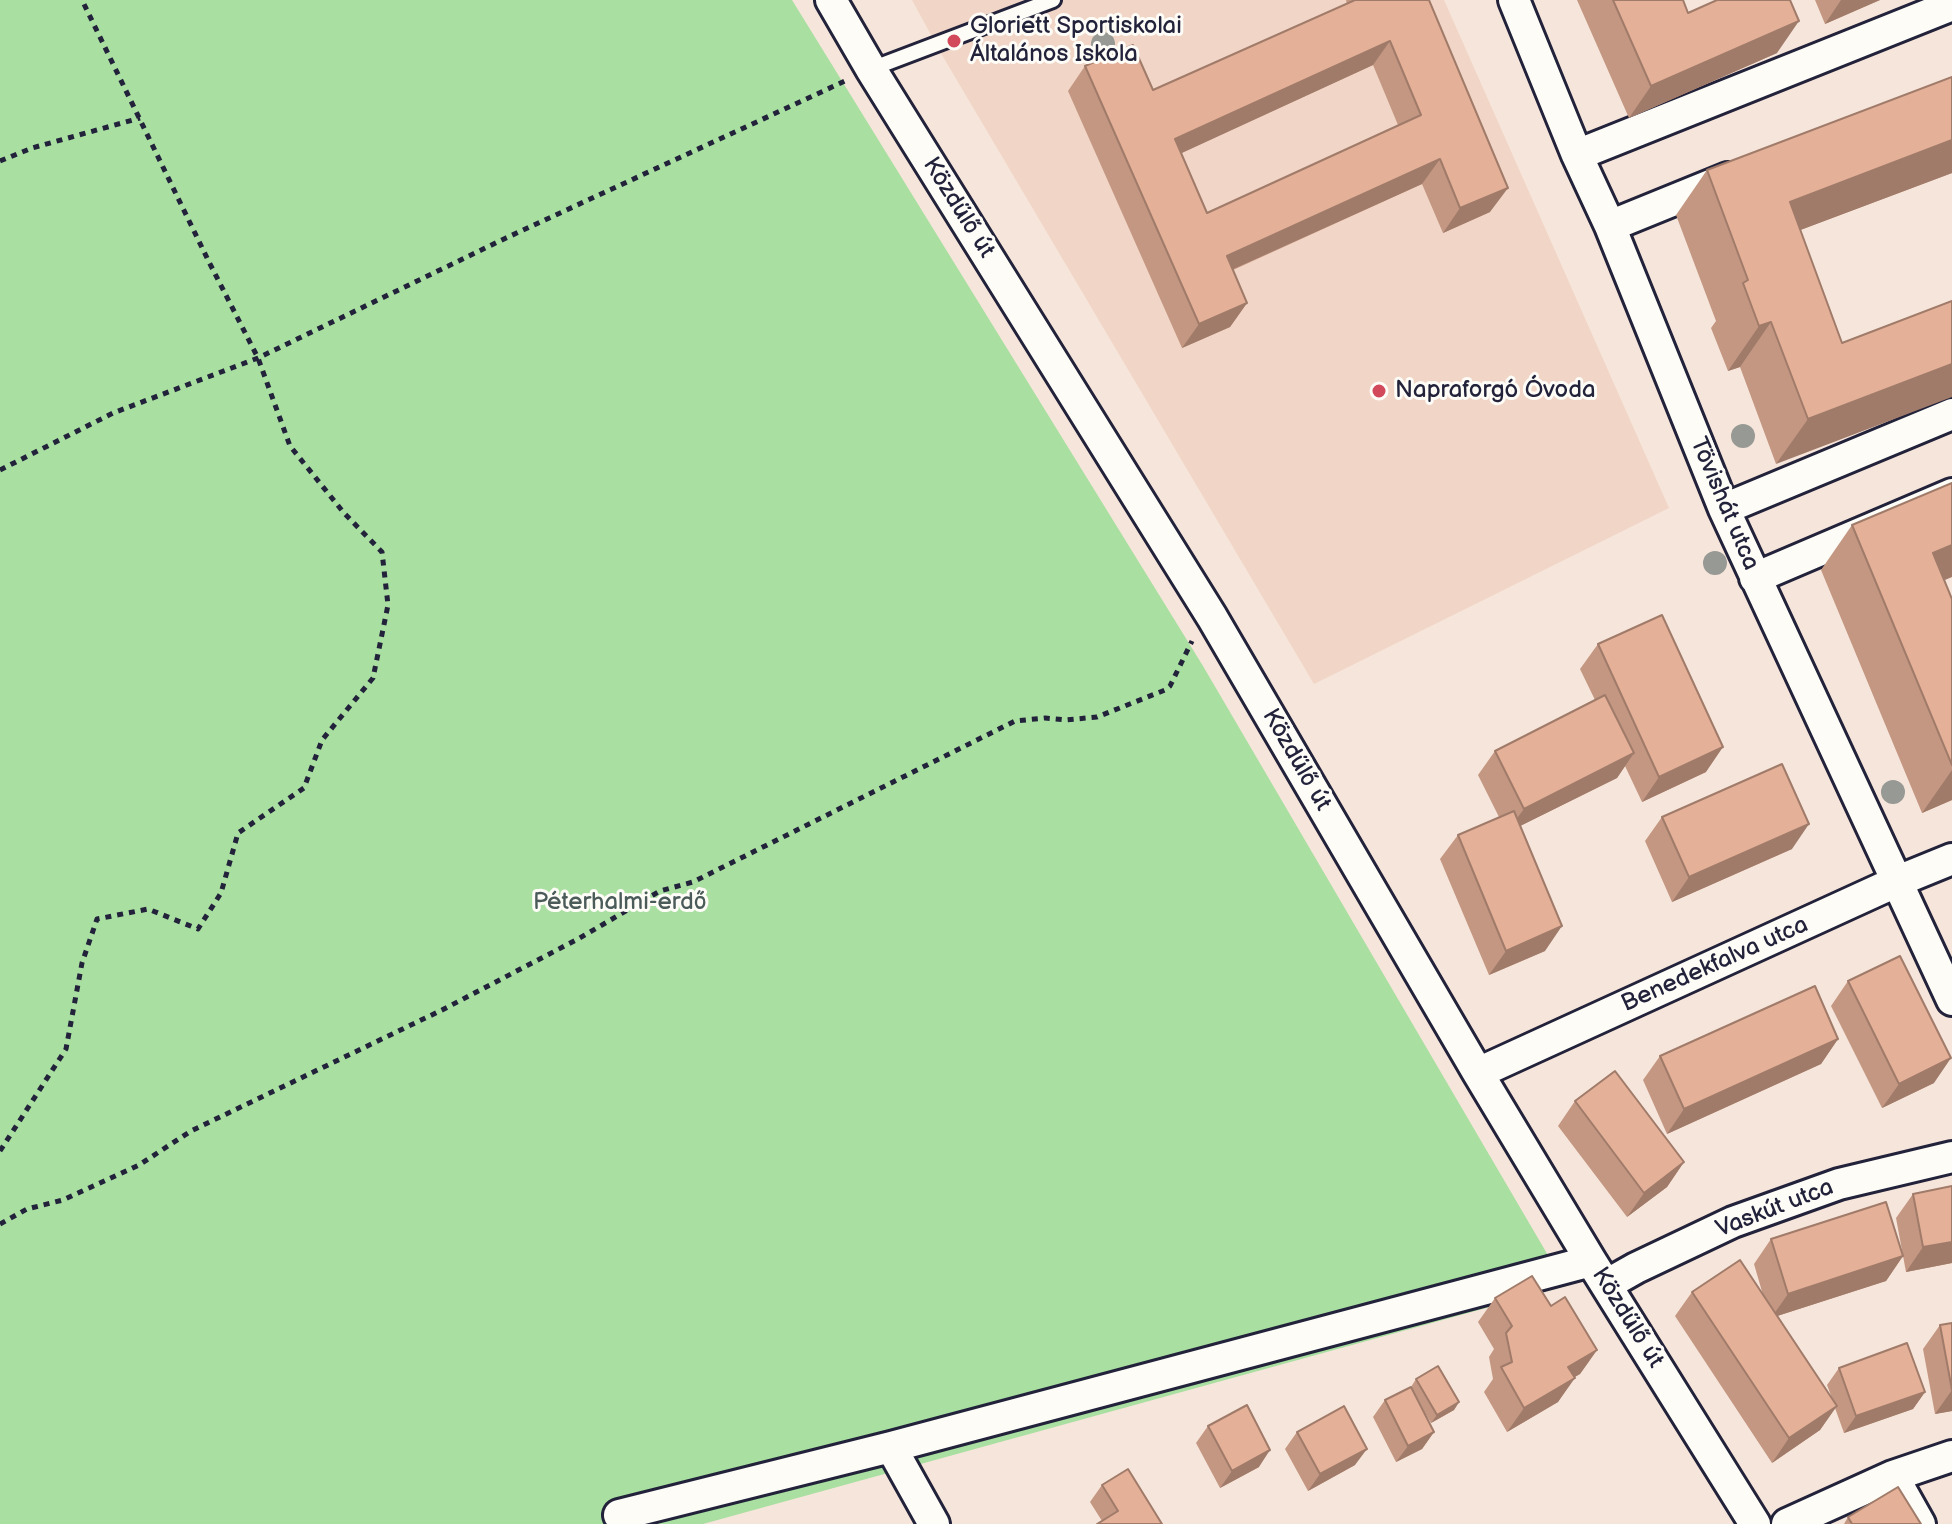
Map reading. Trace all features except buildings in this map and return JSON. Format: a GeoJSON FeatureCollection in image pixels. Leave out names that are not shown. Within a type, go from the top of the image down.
{"type":"FeatureCollection","features":[{"type":"Feature","properties":{"kind":"street","name":"Közdűlő út"},"geometry":{"type":"LineString","coordinates":[[831,0],[1212,617],[1478,1073],[1598,1273],[1755,1524]]}},
{"type":"Feature","properties":{"kind":"street","name":"Tövishát utca"},"geometry":{"type":"LineString","coordinates":[[1514,0],[1577,155],[1610,226],[1724,509],[1952,1000]]}},
{"type":"Feature","properties":{"kind":"street"},"geometry":{"type":"LineString","coordinates":[[1577,155],[1952,5]]}},
{"type":"Feature","properties":{"kind":"street"},"geometry":{"type":"LineString","coordinates":[[1610,226],[1752,168]]}},
{"type":"Feature","properties":{"kind":"street"},"geometry":{"type":"LineString","coordinates":[[1724,509],[1952,414]]}},
{"type":"Feature","properties":{"kind":"street"},"geometry":{"type":"LineString","coordinates":[[1755,578],[1952,494]]}},
{"type":"Feature","properties":{"kind":"street","name":"Benedekfalva utca"},"geometry":{"type":"LineString","coordinates":[[1478,1073],[1952,859]]}},
{"type":"Feature","properties":{"kind":"street","name":"Vaskút utca"},"geometry":{"type":"LineString","coordinates":[[619,1515],[1598,1273],[1636,1268],[1733,1222],[1839,1184],[1952,1157]]}},
{"type":"Feature","properties":{"kind":"street"},"geometry":{"type":"LineString","coordinates":[[891,1447],[934,1524]]}},
{"type":"Feature","properties":{"kind":"street"},"geometry":{"type":"LineString","coordinates":[[1787,1524],[1893,1476],[1952,1456]]}},
{"type":"Feature","properties":{"kind":"street"},"geometry":{"type":"LineString","coordinates":[[1893,1476],[1920,1524]]}},
{"type":"Feature","properties":{"kind":"lane"},"geometry":{"type":"LineString","coordinates":[[871,69],[1053,0]]}},
{"type":"Feature","properties":{"kind":"path"},"geometry":{"type":"LineString","coordinates":[[0,1151],[66,1049],[82,963],[97,919],[148,909],[198,929],[221,893],[238,833],[304,788],[322,740],[373,678],[388,605],[382,552],[344,513],[290,446],[258,358],[82,0]]}},
{"type":"Feature","properties":{"kind":"path"},"geometry":{"type":"LineString","coordinates":[[0,470],[113,413],[258,358],[506,238],[871,69]]}},
{"type":"Feature","properties":{"kind":"path"},"geometry":{"type":"LineString","coordinates":[[0,161],[32,148],[140,118]]}},
{"type":"Feature","properties":{"kind":"path"},"geometry":{"type":"LineString","coordinates":[[0,1224],[27,1209],[63,1200],[139,1165],[191,1131],[442,1010],[578,939],[660,891],[693,882],[1015,721],[1097,717],[1165,690],[1170,686],[1193,637],[1212,617]]}},
{"type":"Feature","properties":{"kind":"shaded area","name":"Napraforgó Óvoda"},"geometry":{"type":"Polygon","coordinates":[[[912,0],[1444,0],[1669,508],[1314,684],[912,0]]]}},
{"type":"Feature","properties":{"kind":"green space","name":"Péterhalmi-erdő"},"geometry":{"type":"Polygon","coordinates":[[[0,0],[792,0],[1203,666],[1566,1286],[703,1524],[0,1524],[0,0]]]}},
{"type":"Feature","properties":{"kind":"place","name":"Gloriett Sportiskolai Általános Iskola"},"geometry":{"type":"Point","coordinates":[954,41]}},
{"type":"Feature","properties":{"kind":"place","name":"Napraforgó Óvoda"},"geometry":{"type":"Point","coordinates":[1379,391]}}]}
